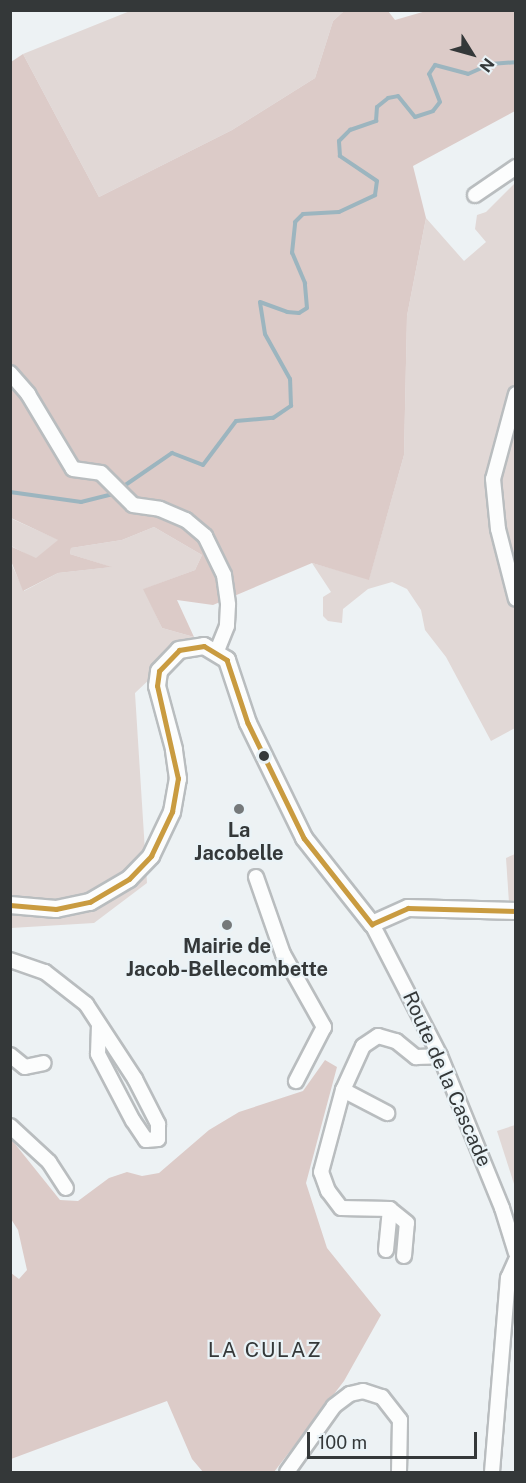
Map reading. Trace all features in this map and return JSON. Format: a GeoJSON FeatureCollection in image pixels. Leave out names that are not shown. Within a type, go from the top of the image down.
{"type":"FeatureCollection","features":[{"type":"Feature","properties":{"kind":"street"},"geometry":{"type":"LineString","coordinates":[[475,195],[516,167]]}},
{"type":"Feature","properties":{"kind":"street"},"geometry":{"type":"LineString","coordinates":[[10,373],[28,394],[66,462],[82,472],[102,473],[121,496],[133,505],[160,509],[186,520],[215,550],[228,605],[227,626],[217,651]]}},
{"type":"Feature","properties":{"kind":"street"},"geometry":{"type":"LineString","coordinates":[[516,394],[493,479],[498,529],[516,598]]}},
{"type":"Feature","properties":{"kind":"street"},"geometry":{"type":"LineString","coordinates":[[10,905],[44,910],[80,905],[111,892],[144,865],[164,833],[177,793],[174,749],[157,686],[159,671],[179,650],[204,646],[217,651],[226,660],[248,723],[303,838],[372,924],[408,908],[516,911]]}},
{"type":"Feature","properties":{"kind":"street"},"geometry":{"type":"LineString","coordinates":[[256,877],[283,954],[324,1028],[296,1081]]}},
{"type":"Feature","properties":{"kind":"street","name":"Route de la Cascade"},"geometry":{"type":"LineString","coordinates":[[372,924],[440,1056],[502,1208],[516,1253]]}},
{"type":"Feature","properties":{"kind":"street"},"geometry":{"type":"LineString","coordinates":[[10,960],[45,972],[86,1004],[135,1079],[158,1124],[158,1139],[146,1140],[128,1112],[98,1054],[99,1025]]}},
{"type":"Feature","properties":{"kind":"street"},"geometry":{"type":"LineString","coordinates":[[404,1256],[407,1223],[390,1209],[341,1208],[328,1191],[321,1172],[343,1090],[363,1046],[378,1036],[396,1041],[416,1057],[440,1056]]}},
{"type":"Feature","properties":{"kind":"street"},"geometry":{"type":"LineString","coordinates":[[10,1055],[25,1067],[44,1063]]}},
{"type":"Feature","properties":{"kind":"street"},"geometry":{"type":"LineString","coordinates":[[343,1090],[387,1113]]}},
{"type":"Feature","properties":{"kind":"street"},"geometry":{"type":"LineString","coordinates":[[10,1126],[49,1162],[66,1188]]}},
{"type":"Feature","properties":{"kind":"street"},"geometry":{"type":"LineString","coordinates":[[386,1250],[390,1209]]}},
{"type":"Feature","properties":{"kind":"street"},"geometry":{"type":"LineString","coordinates":[[492,1473],[508,1278],[516,1260]]}},
{"type":"Feature","properties":{"kind":"street"},"geometry":{"type":"LineString","coordinates":[[287,1473],[334,1406],[350,1394],[363,1390],[382,1397],[400,1420],[399,1473]]}},
{"type":"Feature","properties":{"kind":"shaded area"},"geometry":{"type":"Polygon","coordinates":[[[130,11],[344,11],[333,21],[315,78],[232,130],[99,197],[23,54],[130,11]]]}},
{"type":"Feature","properties":{"kind":"shaded area"},"geometry":{"type":"Polygon","coordinates":[[[344,11],[388,11],[395,20],[426,11],[515,11],[515,111],[413,166],[426,218],[407,316],[404,455],[369,580],[312,563],[213,605],[177,600],[194,637],[162,628],[143,589],[195,570],[202,555],[154,527],[122,540],[71,548],[70,554],[112,567],[58,573],[23,591],[11,561],[10,546],[36,558],[58,540],[11,518],[11,62],[23,54],[99,197],[232,130],[315,78],[333,21],[344,11]]]}},
{"type":"Feature","properties":{"kind":"shaded area"},"geometry":{"type":"Polygon","coordinates":[[[515,183],[515,728],[491,741],[446,657],[425,630],[421,610],[407,589],[392,582],[368,589],[343,609],[342,623],[328,621],[323,616],[323,597],[331,592],[312,563],[369,579],[404,455],[407,316],[426,218],[464,261],[486,242],[475,229],[477,215],[486,212],[515,183]]]}},
{"type":"Feature","properties":{"kind":"shaded area"},"geometry":{"type":"Polygon","coordinates":[[[10,518],[59,540],[36,559],[11,546],[10,518]]]}},
{"type":"Feature","properties":{"kind":"shaded area"},"geometry":{"type":"Polygon","coordinates":[[[154,527],[202,555],[195,570],[144,589],[162,628],[194,637],[135,693],[147,883],[94,923],[11,928],[10,561],[24,591],[58,573],[111,567],[70,554],[71,548],[122,540],[154,527]]]}},
{"type":"Feature","properties":{"kind":"shaded area"},"geometry":{"type":"Polygon","coordinates":[[[515,854],[515,904],[509,903],[506,858],[515,854]]]}},
{"type":"Feature","properties":{"kind":"shaded area"},"geometry":{"type":"Polygon","coordinates":[[[325,1060],[337,1067],[306,1183],[327,1248],[381,1315],[344,1381],[274,1472],[203,1472],[192,1459],[167,1401],[11,1459],[11,1273],[19,1279],[27,1270],[18,1230],[11,1219],[11,1139],[60,1200],[78,1201],[109,1178],[127,1172],[142,1176],[159,1173],[209,1130],[239,1112],[303,1091],[325,1060]]]}},
{"type":"Feature","properties":{"kind":"shaded area"},"geometry":{"type":"Polygon","coordinates":[[[516,1125],[515,1187],[497,1131],[516,1125]]]}},
{"type":"Feature","properties":{"kind":"waterway"},"geometry":{"type":"LineString","coordinates":[[121,488],[172,453],[203,465],[236,421],[273,418],[291,406],[290,379],[265,334],[260,302],[287,312],[299,313],[307,308],[305,283],[292,253],[295,222],[303,214],[339,212],[375,195],[377,181],[340,156],[339,141],[350,130],[376,121],[377,107],[388,98],[398,96],[415,117],[433,111],[440,102],[429,74],[435,65],[468,74],[490,64],[516,62]]}},
{"type":"Feature","properties":{"kind":"waterway"},"geometry":{"type":"LineString","coordinates":[[10,492],[81,502],[116,493]]}},
{"type":"Feature","properties":{"kind":"transit line"},"geometry":{"type":"LineString","coordinates":[[10,905],[56,909],[90,902],[129,879],[151,856],[172,812],[178,779],[157,686],[159,671],[179,650],[204,646],[227,660],[248,723],[304,838],[372,924]]}},
{"type":"Feature","properties":{"kind":"transit line"},"geometry":{"type":"LineString","coordinates":[[372,924],[408,908],[516,911]]}},
{"type":"Feature","properties":{"kind":"place","name":"La Jacobelle"},"geometry":{"type":"Point","coordinates":[239,809]}},
{"type":"Feature","properties":{"kind":"place","name":"Mairie de Jacob-Bellecombette"},"geometry":{"type":"Point","coordinates":[227,925]}},
{"type":"Feature","properties":{"kind":"district","name":"LA CULAZ"},"geometry":{"type":"Point","coordinates":[265,1350]}}]}
